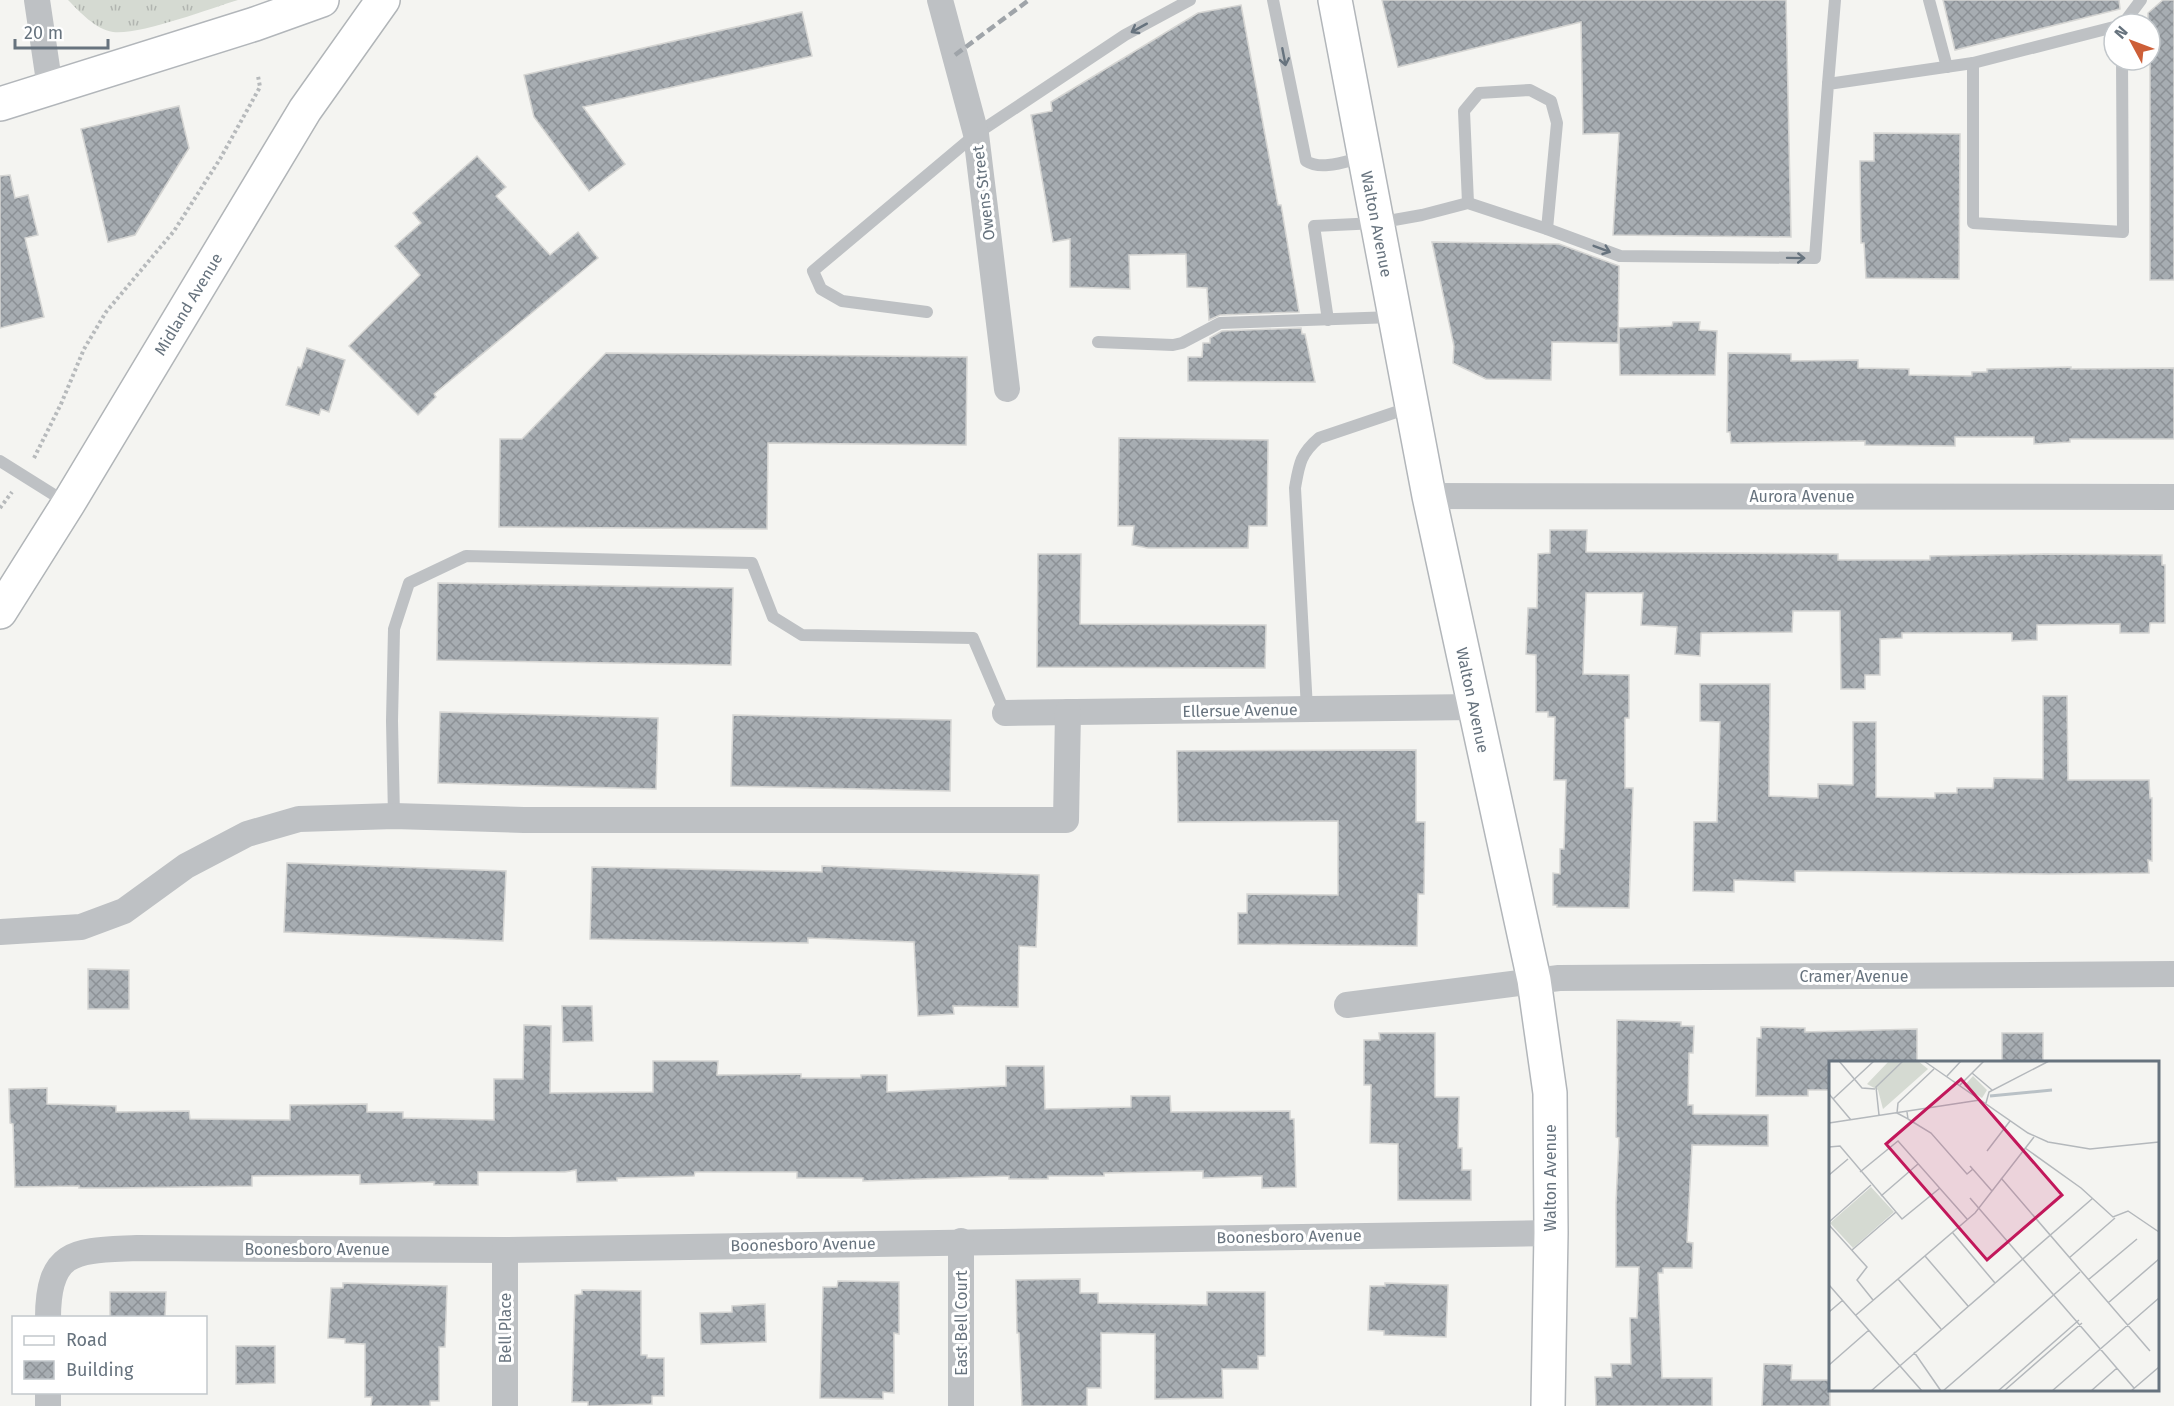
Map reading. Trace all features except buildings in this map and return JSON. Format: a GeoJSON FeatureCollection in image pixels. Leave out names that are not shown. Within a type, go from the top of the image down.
{"type":"FeatureCollection","features":[{"type":"Feature","properties":{"kind":"street"},"geometry":{"type":"LineString","coordinates":[[37,0],[50,88]]}},
{"type":"Feature","properties":{"kind":"street"},"geometry":{"type":"LineString","coordinates":[[0,104],[255,24],[322,0]]}},
{"type":"Feature","properties":{"kind":"street","name":"Midland Avenue"},"geometry":{"type":"LineString","coordinates":[[0,612],[68,504],[305,110],[383,0]]}},
{"type":"Feature","properties":{"kind":"street","name":"Owens Street"},"geometry":{"type":"LineString","coordinates":[[940,0],[976,134],[1007,389]]}},
{"type":"Feature","properties":{"kind":"street","name":"Walton Avenue"},"geometry":{"type":"LineString","coordinates":[[1335,0],[1429,496],[1534,980],[1550,1093],[1551,1233],[1548,1406]]}},
{"type":"Feature","properties":{"kind":"street","name":"Aurora Avenue"},"geometry":{"type":"LineString","coordinates":[[1429,496],[2174,497]]}},
{"type":"Feature","properties":{"kind":"street","name":"Ellersue Avenue"},"geometry":{"type":"LineString","coordinates":[[1005,713],[1475,707]]}},
{"type":"Feature","properties":{"kind":"street"},"geometry":{"type":"LineString","coordinates":[[0,933],[81,927],[124,911],[186,866],[247,834],[300,819],[394,816],[524,820],[1066,820],[1068,712]]}},
{"type":"Feature","properties":{"kind":"street","name":"Cramer Avenue"},"geometry":{"type":"LineString","coordinates":[[1347,1005],[1559,978],[2174,974]]}},
{"type":"Feature","properties":{"kind":"street","name":"Boonesboro Avenue"},"geometry":{"type":"LineString","coordinates":[[48,1316],[48,1299],[54,1273],[59,1265],[76,1253],[91,1250],[137,1248],[505,1250],[1551,1233]]}},
{"type":"Feature","properties":{"kind":"street","name":"East Bell Court"},"geometry":{"type":"LineString","coordinates":[[961,1241],[961,1406]]}},
{"type":"Feature","properties":{"kind":"street","name":"Bell Place"},"geometry":{"type":"LineString","coordinates":[[505,1250],[505,1406]]}},
{"type":"Feature","properties":{"kind":"lane"},"geometry":{"type":"LineString","coordinates":[[927,312],[842,301],[821,289],[813,272],[976,134],[1125,35],[1190,0]]}},
{"type":"Feature","properties":{"kind":"lane"},"geometry":{"type":"LineString","coordinates":[[1273,0],[1306,161],[1313,165],[1326,165],[1364,157]]}},
{"type":"Feature","properties":{"kind":"lane"},"geometry":{"type":"LineString","coordinates":[[1328,320],[1314,226],[1377,223],[1422,215],[1468,203],[1620,256],[1815,258],[1835,0]]}},
{"type":"Feature","properties":{"kind":"lane"},"geometry":{"type":"LineString","coordinates":[[1929,0],[1947,67]]}},
{"type":"Feature","properties":{"kind":"lane"},"geometry":{"type":"LineString","coordinates":[[1828,84],[1973,63],[2102,30]]}},
{"type":"Feature","properties":{"kind":"lane"},"geometry":{"type":"LineString","coordinates":[[1973,63],[1972,223],[2123,232],[2122,72]]}},
{"type":"Feature","properties":{"kind":"lane"},"geometry":{"type":"LineString","coordinates":[[1468,203],[1464,111],[1479,93],[1530,90],[1551,101],[1557,123],[1547,229]]}},
{"type":"Feature","properties":{"kind":"lane"},"geometry":{"type":"LineString","coordinates":[[1098,342],[1173,345],[1182,343],[1220,323],[1395,317]]}},
{"type":"Feature","properties":{"kind":"lane"},"geometry":{"type":"LineString","coordinates":[[1307,709],[1295,488],[1299,462],[1308,447],[1319,438],[1412,407]]}},
{"type":"Feature","properties":{"kind":"lane"},"geometry":{"type":"LineString","coordinates":[[0,462],[68,504]]}},
{"type":"Feature","properties":{"kind":"lane"},"geometry":{"type":"LineString","coordinates":[[394,816],[392,721],[394,629],[409,583],[466,556],[752,563],[773,618],[802,635],[973,638],[1005,713]]}},
{"type":"Feature","properties":{"kind":"path"},"geometry":{"type":"LineString","coordinates":[[33,459],[90,339],[106,312],[174,231],[247,113],[260,87],[258,76]]}},
{"type":"Feature","properties":{"kind":"path"},"geometry":{"type":"LineString","coordinates":[[0,508],[9,495]]}},
{"type":"Feature","properties":{"kind":"green space"},"geometry":{"type":"Polygon","coordinates":[[[68,0],[238,0],[157,26],[113,32],[94,24],[68,0]]]}},
{"type":"Feature","properties":{"kind":"railway"},"geometry":{"type":"LineString","coordinates":[[955,55],[1029,0]]}}]}
